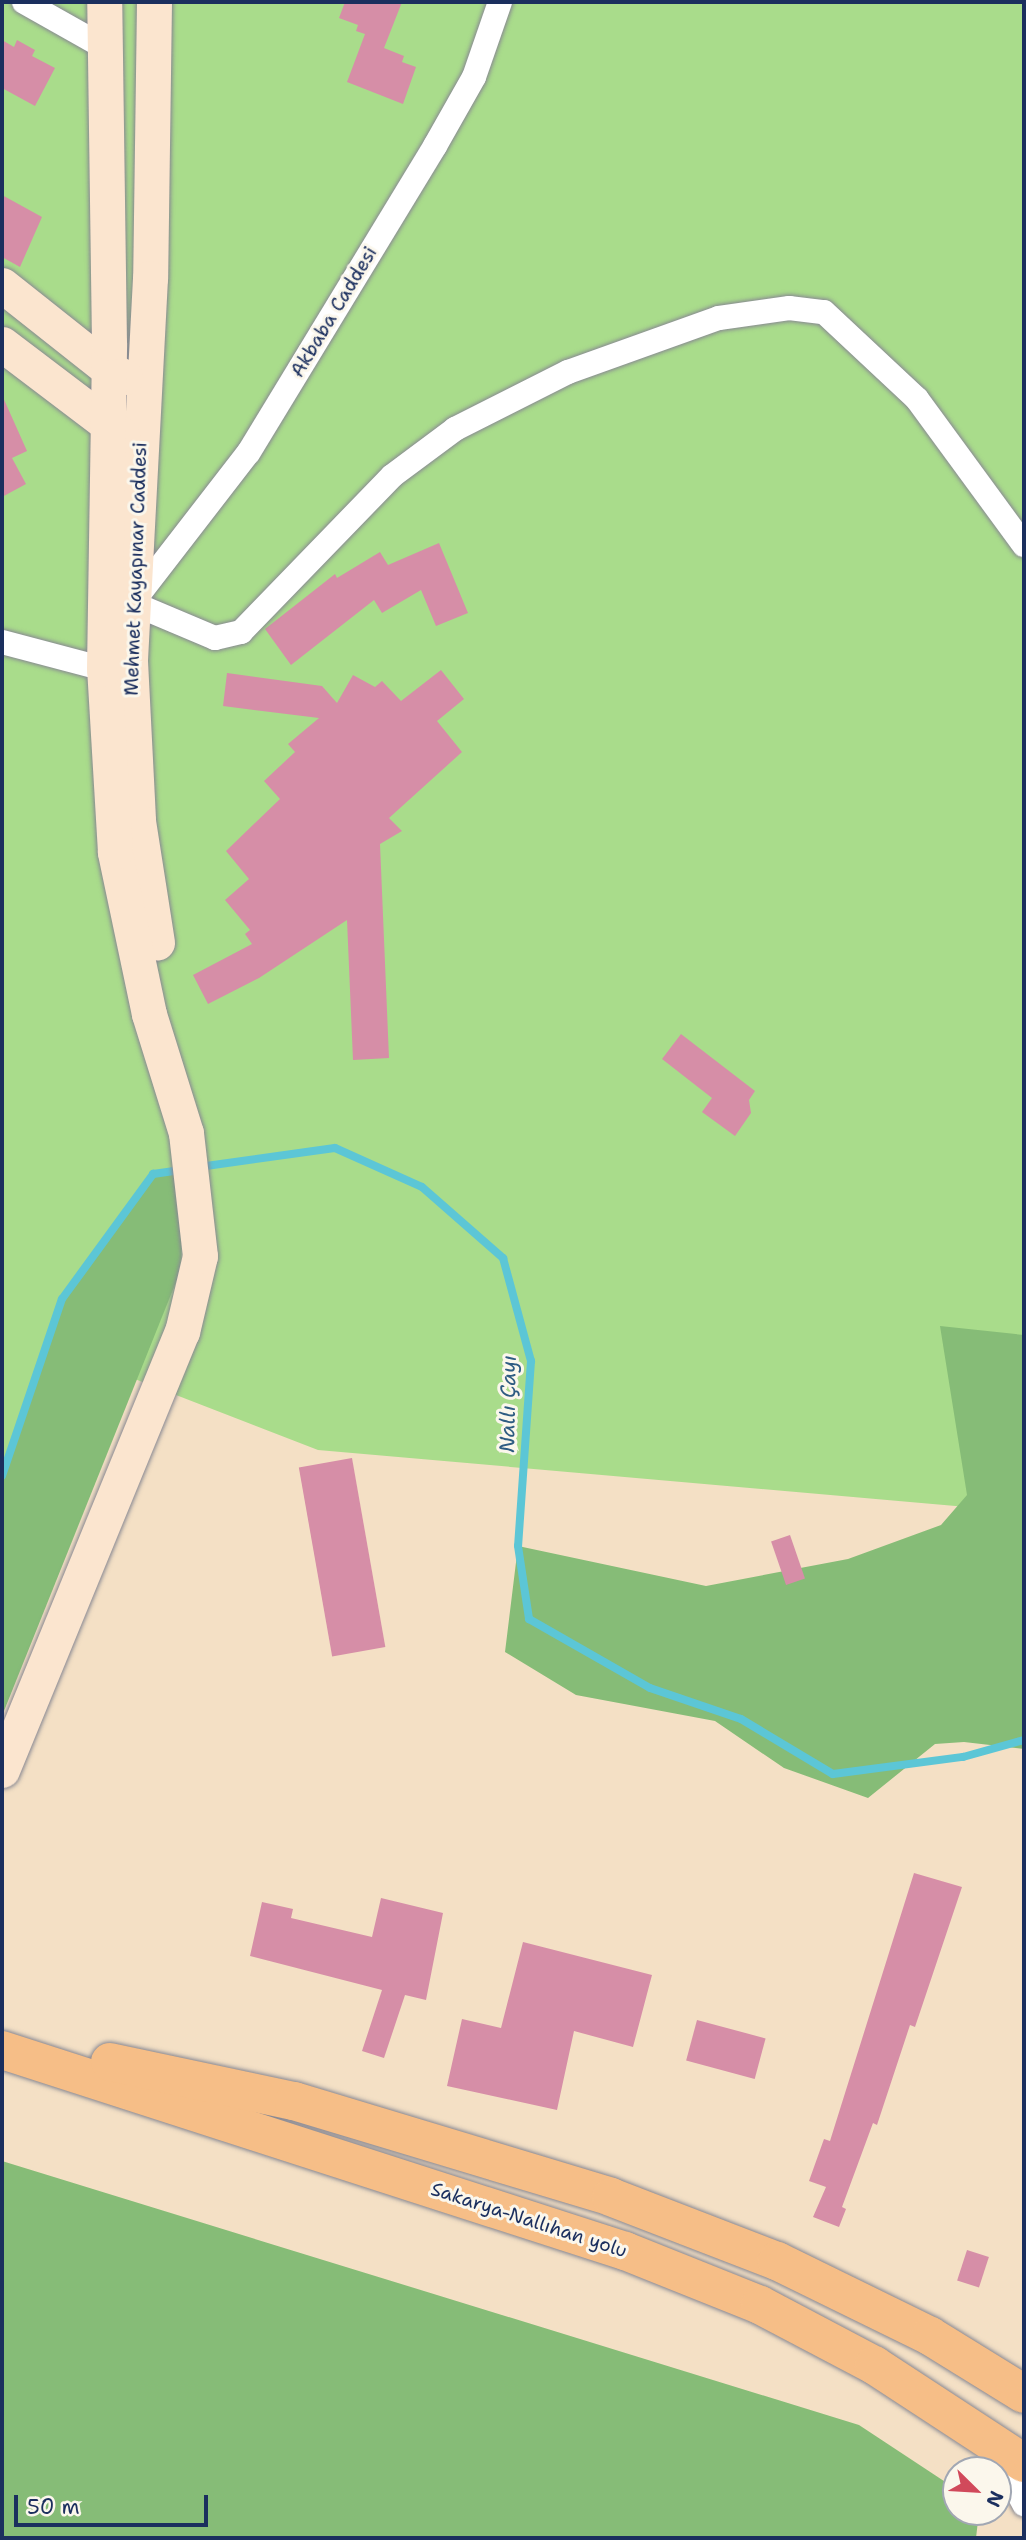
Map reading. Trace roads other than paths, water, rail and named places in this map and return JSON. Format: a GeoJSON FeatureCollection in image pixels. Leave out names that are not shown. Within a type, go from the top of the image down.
{"type":"FeatureCollection","features":[{"type":"Feature","properties":{"kind":"main road","name":"Mehmet Kayapınar Caddesi"},"geometry":{"type":"LineString","coordinates":[[104,2],[108,426],[103,669],[115,852],[149,1014],[186,1133]]}},
{"type":"Feature","properties":{"kind":"main road","name":"Mehmet Kayapınar Caddesi"},"geometry":{"type":"LineString","coordinates":[[154,2],[150,278],[130,661],[138,821],[186,1133]]}},
{"type":"Feature","properties":{"kind":"main road"},"geometry":{"type":"LineString","coordinates":[[2,285],[108,369],[144,386]]}},
{"type":"Feature","properties":{"kind":"main road"},"geometry":{"type":"LineString","coordinates":[[2,344],[108,426],[140,446]]}},
{"type":"Feature","properties":{"kind":"main road"},"geometry":{"type":"LineString","coordinates":[[2,1770],[182,1332],[200,1256],[186,1133]]}},
{"type":"Feature","properties":{"kind":"main road"},"geometry":{"type":"LineString","coordinates":[[2,2039],[294,2101],[611,2197],[777,2262],[930,2336],[1024,2394]]}},
{"type":"Feature","properties":{"kind":"main road","name":"Sakarya-Nallıhan yolu"},"geometry":{"type":"LineString","coordinates":[[2,2050],[625,2251],[760,2305],[874,2365],[1024,2463]]}},
{"type":"Feature","properties":{"kind":"street"},"geometry":{"type":"LineString","coordinates":[[24,2],[104,47]]}},
{"type":"Feature","properties":{"kind":"street","name":"Akbaba Caddesi"},"geometry":{"type":"LineString","coordinates":[[132,603],[255,441],[435,146],[474,77],[500,2]]}},
{"type":"Feature","properties":{"kind":"street"},"geometry":{"type":"LineString","coordinates":[[132,603],[215,638],[241,632],[391,477],[455,429],[568,372],[719,318],[789,308],[824,312],[917,399],[1024,545]]}},
{"type":"Feature","properties":{"kind":"street"},"geometry":{"type":"LineString","coordinates":[[2,642],[103,669]]}},
{"type":"Feature","properties":{"kind":"street"},"geometry":{"type":"LineString","coordinates":[[989,2438],[1024,2504]]}},
{"type":"Feature","properties":{"kind":"waterway","name":"Nallı Çayı"},"geometry":{"type":"LineString","coordinates":[[199,1167],[335,1148],[422,1187],[503,1258],[531,1361],[518,1546],[529,1619],[650,1688],[741,1719],[833,1774],[963,1757],[1024,1740]]}},
{"type":"Feature","properties":{"kind":"waterway","name":"Nallı Çayı"},"geometry":{"type":"LineString","coordinates":[[2,1476],[62,1299],[153,1174],[183,1170]]}}]}
